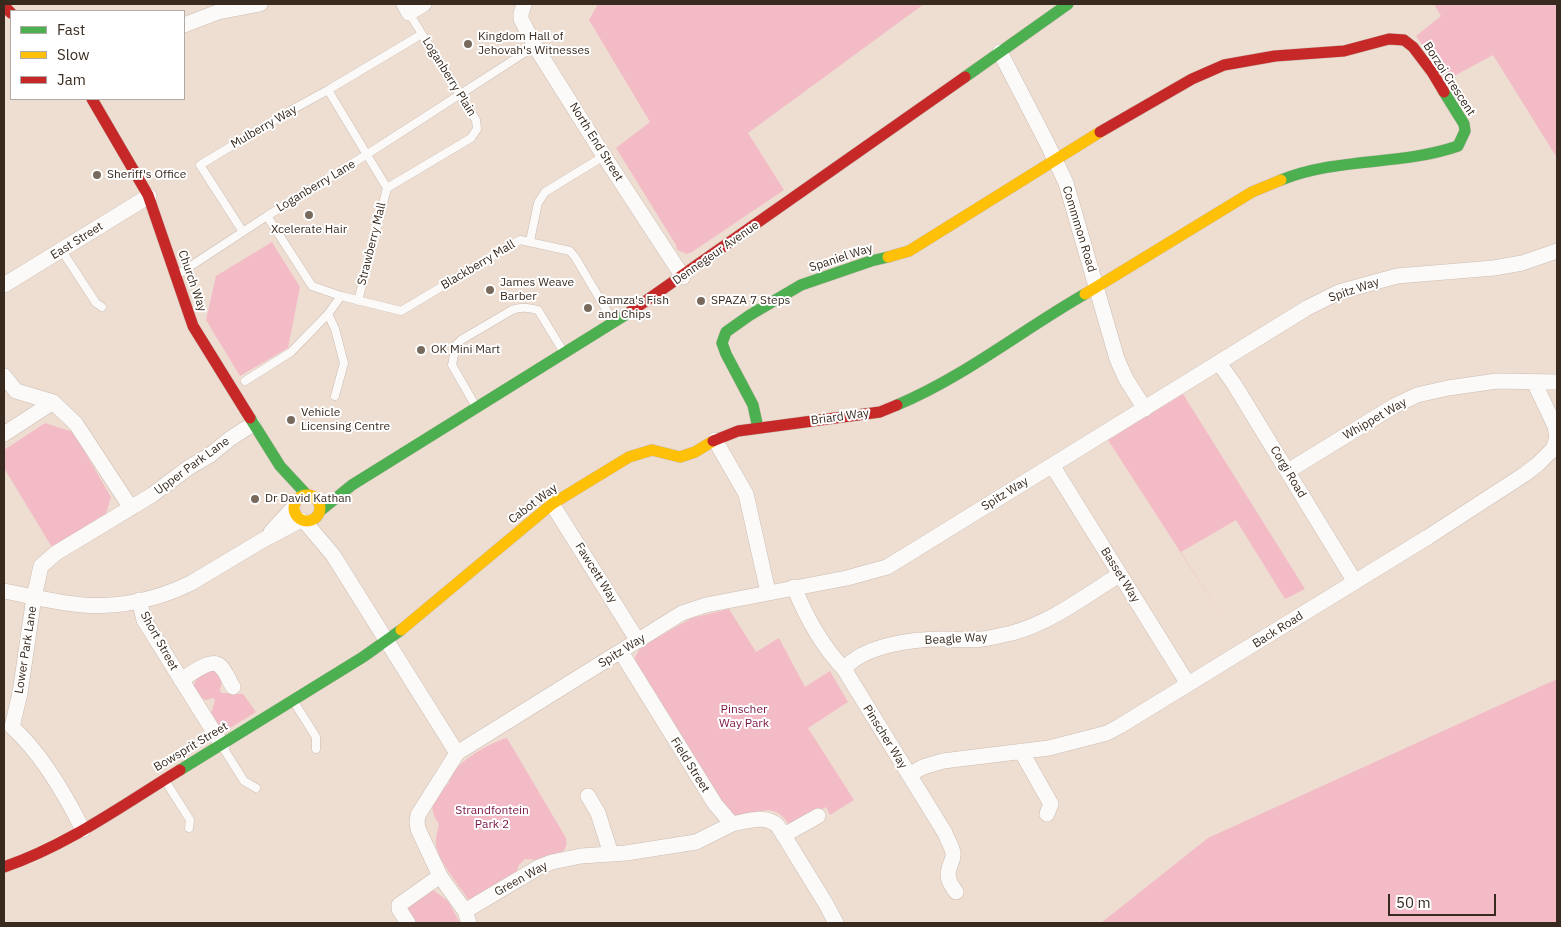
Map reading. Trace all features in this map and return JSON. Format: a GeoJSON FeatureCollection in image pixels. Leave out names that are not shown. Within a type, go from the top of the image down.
{"type":"FeatureCollection","features":[{"type":"Feature","properties":{"kind":"street"},"geometry":{"type":"LineString","coordinates":[[185,25],[218,12],[260,4]]}},
{"type":"Feature","properties":{"kind":"street"},"geometry":{"type":"LineString","coordinates":[[406,8],[424,4]]}},
{"type":"Feature","properties":{"kind":"street","name":"North End Street"},"geometry":{"type":"LineString","coordinates":[[524,4],[521,14],[522,19],[535,46],[683,277]]}},
{"type":"Feature","properties":{"kind":"street","name":"Dennegeur Avenue"},"geometry":{"type":"LineString","coordinates":[[4,591],[84,605],[109,605],[139,600],[178,589],[263,540],[647,302],[1068,4]]}},
{"type":"Feature","properties":{"kind":"street","name":"Borzoi Crescent"},"geometry":{"type":"LineString","coordinates":[[1056,161],[1153,100],[1192,79],[1224,65],[1275,56],[1344,51],[1389,39],[1404,40],[1413,47],[1432,72],[1464,124],[1465,130],[1458,146],[1444,151],[1402,159],[1320,167],[1258,189],[1238,199],[1097,288]]}},
{"type":"Feature","properties":{"kind":"street","name":"Commmon Road"},"geometry":{"type":"LineString","coordinates":[[1000,52],[1066,183],[1121,368],[1145,409]]}},
{"type":"Feature","properties":{"kind":"street","name":"Church Way"},"geometry":{"type":"LineString","coordinates":[[93,100],[149,196],[193,326],[280,466],[305,513],[318,503],[280,466]]}},
{"type":"Feature","properties":{"kind":"street","name":"Spaniel Way"},"geometry":{"type":"LineString","coordinates":[[758,428],[753,405],[722,343],[726,332],[750,315],[801,285],[909,251],[1056,161]]}},
{"type":"Feature","properties":{"kind":"street","name":"East Street"},"geometry":{"type":"LineString","coordinates":[[4,285],[149,196]]}},
{"type":"Feature","properties":{"kind":"street","name":"Spitz Way"},"geometry":{"type":"LineString","coordinates":[[440,876],[418,829],[417,822],[418,815],[457,753],[682,613],[692,609],[768,592],[848,578],[887,567],[1307,308],[1339,292],[1397,276],[1486,269],[1522,263],[1557,251]]}},
{"type":"Feature","properties":{"kind":"street","name":"Briard Way"},"geometry":{"type":"LineString","coordinates":[[715,440],[738,431],[880,412],[894,407],[937,386],[1071,302],[1097,288]]}},
{"type":"Feature","properties":{"kind":"street","name":"Corgi Road"},"geometry":{"type":"LineString","coordinates":[[1219,363],[1234,384],[1355,582]]}},
{"type":"Feature","properties":{"kind":"street"},"geometry":{"type":"LineString","coordinates":[[4,376],[16,391],[53,402],[80,429],[131,508]]}},
{"type":"Feature","properties":{"kind":"street","name":"Whippet Way"},"geometry":{"type":"LineString","coordinates":[[1288,471],[1394,406],[1418,395],[1448,388],[1497,381],[1557,382]]}},
{"type":"Feature","properties":{"kind":"street","name":"Back Road"},"geometry":{"type":"LineString","coordinates":[[909,775],[923,767],[943,761],[1049,748],[1107,733],[1492,497],[1538,464],[1555,446],[1556,430],[1534,382]]}},
{"type":"Feature","properties":{"kind":"street"},"geometry":{"type":"LineString","coordinates":[[4,434],[53,402]]}},
{"type":"Feature","properties":{"kind":"street","name":"Upper Park Lane"},"geometry":{"type":"LineString","coordinates":[[34,597],[38,573],[41,566],[47,560],[152,495],[253,424]]}},
{"type":"Feature","properties":{"kind":"street"},"geometry":{"type":"LineString","coordinates":[[715,440],[746,494],[768,592]]}},
{"type":"Feature","properties":{"kind":"street","name":"Cabot Way"},"geometry":{"type":"LineString","coordinates":[[386,640],[401,630],[552,504],[640,453],[652,450],[680,457],[701,450],[715,440]]}},
{"type":"Feature","properties":{"kind":"street","name":"Basset Way"},"geometry":{"type":"LineString","coordinates":[[1052,465],[1188,684]]}},
{"type":"Feature","properties":{"kind":"street","name":"Dennegeur Avenue"},"geometry":{"type":"LineString","coordinates":[[305,513],[300,497],[352,485]]}},
{"type":"Feature","properties":{"kind":"street","name":"Fawcett Way"},"geometry":{"type":"LineString","coordinates":[[552,504],[638,641]]}},
{"type":"Feature","properties":{"kind":"street"},"geometry":{"type":"LineString","coordinates":[[305,513],[457,753]]}},
{"type":"Feature","properties":{"kind":"street","name":"Beagle Way"},"geometry":{"type":"LineString","coordinates":[[844,669],[856,657],[870,651],[907,642],[941,639],[981,639],[1034,626],[1066,609],[1119,575]]}},
{"type":"Feature","properties":{"kind":"street","name":"Pinscher Way"},"geometry":{"type":"LineString","coordinates":[[794,587],[816,631],[833,657],[844,669],[945,833],[953,852],[948,874],[949,882],[956,892]]}},
{"type":"Feature","properties":{"kind":"street","name":"Lower Park Lane"},"geometry":{"type":"LineString","coordinates":[[34,597],[20,693],[8,728],[29,744],[72,808],[83,830]]}},
{"type":"Feature","properties":{"kind":"street","name":"Short Street"},"geometry":{"type":"LineString","coordinates":[[139,600],[144,620],[222,745]]}},
{"type":"Feature","properties":{"kind":"street","name":"Bowsprit Street"},"geometry":{"type":"LineString","coordinates":[[4,867],[56,846],[83,830],[363,657],[386,640]]}},
{"type":"Feature","properties":{"kind":"street","name":"Field Street"},"geometry":{"type":"LineString","coordinates":[[620,652],[715,804],[732,824]]}},
{"type":"Feature","properties":{"kind":"street","name":"Short Street"},"geometry":{"type":"LineString","coordinates":[[181,680],[206,665],[214,663],[221,666],[233,687]]}},
{"type":"Feature","properties":{"kind":"street"},"geometry":{"type":"LineString","coordinates":[[1021,751],[1051,804],[1048,814]]}},
{"type":"Feature","properties":{"kind":"street"},"geometry":{"type":"LineString","coordinates":[[588,796],[598,813],[611,854]]}},
{"type":"Feature","properties":{"kind":"street"},"geometry":{"type":"LineString","coordinates":[[784,835],[818,816]]}},
{"type":"Feature","properties":{"kind":"street"},"geometry":{"type":"LineString","coordinates":[[732,824],[755,819],[770,820],[778,826],[836,923]]}},
{"type":"Feature","properties":{"kind":"street","name":"Green Way"},"geometry":{"type":"LineString","coordinates":[[467,917],[539,867],[552,862],[696,842],[732,824]]}},
{"type":"Feature","properties":{"kind":"street"},"geometry":{"type":"LineString","coordinates":[[408,923],[399,909],[399,905],[440,876],[467,917]]}},
{"type":"Feature","properties":{"kind":"lane"},"geometry":{"type":"LineString","coordinates":[[406,8],[422,34]]}},
{"type":"Feature","properties":{"kind":"lane","name":"Loganberry Plain"},"geometry":{"type":"LineString","coordinates":[[328,90],[422,34],[476,120],[477,129],[470,138],[387,188]]}},
{"type":"Feature","properties":{"kind":"lane","name":"Loganberry Lane"},"geometry":{"type":"LineString","coordinates":[[175,276],[535,46]]}},
{"type":"Feature","properties":{"kind":"lane"},"geometry":{"type":"LineString","coordinates":[[328,90],[387,188]]}},
{"type":"Feature","properties":{"kind":"lane","name":"Mulberry Way"},"geometry":{"type":"LineString","coordinates":[[243,232],[200,165],[328,90]]}},
{"type":"Feature","properties":{"kind":"lane"},"geometry":{"type":"LineString","coordinates":[[530,241],[538,203],[545,192],[604,156]]}},
{"type":"Feature","properties":{"kind":"lane","name":"Strawberry Mall"},"geometry":{"type":"LineString","coordinates":[[358,301],[387,188]]}},
{"type":"Feature","properties":{"kind":"lane"},"geometry":{"type":"LineString","coordinates":[[267,216],[312,286],[358,301]]}},
{"type":"Feature","properties":{"kind":"lane","name":"Blackberry Mall"},"geometry":{"type":"LineString","coordinates":[[358,301],[398,311],[404,310],[520,240],[570,252],[580,265],[613,322]]}},
{"type":"Feature","properties":{"kind":"lane"},"geometry":{"type":"LineString","coordinates":[[62,250],[96,303],[102,307]]}},
{"type":"Feature","properties":{"kind":"lane"},"geometry":{"type":"LineString","coordinates":[[245,381],[291,352],[328,314],[340,296]]}},
{"type":"Feature","properties":{"kind":"lane"},"geometry":{"type":"LineString","coordinates":[[476,407],[452,365],[456,345],[468,336],[512,310],[529,308],[538,310],[542,315],[564,353]]}},
{"type":"Feature","properties":{"kind":"lane"},"geometry":{"type":"LineString","coordinates":[[328,314],[335,330],[344,362],[335,396]]}},
{"type":"Feature","properties":{"kind":"lane"},"geometry":{"type":"LineString","coordinates":[[293,700],[316,737],[316,749]]}},
{"type":"Feature","properties":{"kind":"lane"},"geometry":{"type":"LineString","coordinates":[[222,745],[244,782],[256,788]]}},
{"type":"Feature","properties":{"kind":"lane"},"geometry":{"type":"LineString","coordinates":[[165,779],[190,820],[189,828]]}},
{"type":"Feature","properties":{"kind":"green space"},"geometry":{"type":"Polygon","coordinates":[[[598,4],[924,4],[748,133],[784,190],[687,254],[677,250],[676,245],[616,148],[650,122],[589,20],[598,4]]]}},
{"type":"Feature","properties":{"kind":"green space"},"geometry":{"type":"Polygon","coordinates":[[[1434,4],[1557,4],[1557,158],[1493,55],[1447,80],[1416,36],[1441,16],[1434,4]]]}},
{"type":"Feature","properties":{"kind":"green space"},"geometry":{"type":"Polygon","coordinates":[[[272,242],[300,287],[288,348],[240,376],[206,320],[216,276],[272,242]]]}},
{"type":"Feature","properties":{"kind":"green space"},"geometry":{"type":"Polygon","coordinates":[[[1183,394],[1305,589],[1285,599],[1236,520],[1181,552],[1232,632],[1108,440],[1183,394]]]}},
{"type":"Feature","properties":{"kind":"green space"},"geometry":{"type":"Polygon","coordinates":[[[45,423],[73,432],[111,497],[105,517],[53,549],[4,468],[4,450],[45,423]]]}},
{"type":"Feature","properties":{"kind":"green space","name":"Pinscher Way Park"},"geometry":{"type":"Polygon","coordinates":[[[729,609],[756,652],[779,638],[805,687],[830,671],[848,702],[808,728],[854,800],[830,815],[826,807],[790,826],[778,813],[772,811],[760,811],[736,817],[726,811],[636,669],[635,657],[641,647],[692,618],[729,609]]]}},
{"type":"Feature","properties":{"kind":"green space"},"geometry":{"type":"Polygon","coordinates":[[[213,669],[222,680],[221,693],[243,694],[256,712],[225,731],[218,728],[210,717],[215,700],[213,698],[206,700],[198,697],[193,687],[198,675],[213,669]]]}},
{"type":"Feature","properties":{"kind":"green space"},"geometry":{"type":"Polygon","coordinates":[[[1557,679],[1557,923],[1101,923],[1208,838],[1557,679]]]}},
{"type":"Feature","properties":{"kind":"green space","name":"Strandfontein Park 2"},"geometry":{"type":"Polygon","coordinates":[[[507,738],[566,838],[566,845],[559,855],[554,857],[542,860],[525,859],[518,866],[517,874],[470,902],[445,866],[438,851],[436,839],[439,824],[433,812],[433,802],[463,762],[481,749],[507,738]]]}},
{"type":"Feature","properties":{"kind":"green space"},"geometry":{"type":"Polygon","coordinates":[[[433,890],[448,901],[460,923],[413,923],[405,909],[433,890]]]}},
{"type":"Feature","properties":{"kind":"traffic: fast"},"geometry":{"type":"LineString","coordinates":[[965,77],[1068,4]]}},
{"type":"Feature","properties":{"kind":"traffic: fast"},"geometry":{"type":"LineString","coordinates":[[1281,180],[1325,168],[1414,157],[1458,146],[1465,131],[1464,124],[1444,92]]}},
{"type":"Feature","properties":{"kind":"traffic: fast"},"geometry":{"type":"LineString","coordinates":[[758,428],[753,405],[722,343],[726,332],[750,315],[801,285],[888,257]]}},
{"type":"Feature","properties":{"kind":"traffic: fast"},"geometry":{"type":"LineString","coordinates":[[897,405],[946,381],[1085,294]]}},
{"type":"Feature","properties":{"kind":"traffic: fast"},"geometry":{"type":"LineString","coordinates":[[320,511],[352,485],[630,312]]}},
{"type":"Feature","properties":{"kind":"traffic: fast"},"geometry":{"type":"LineString","coordinates":[[250,418],[280,466],[307,495]]}},
{"type":"Feature","properties":{"kind":"traffic: fast"},"geometry":{"type":"LineString","coordinates":[[180,770],[363,657],[401,630]]}},
{"type":"Feature","properties":{"kind":"traffic: slow"},"geometry":{"type":"LineString","coordinates":[[888,257],[909,251],[1100,132]]}},
{"type":"Feature","properties":{"kind":"traffic: slow"},"geometry":{"type":"LineString","coordinates":[[1085,294],[1252,192],[1281,180]]}},
{"type":"Feature","properties":{"kind":"traffic: slow"},"geometry":{"type":"LineString","coordinates":[[401,630],[552,504],[629,457],[652,450],[680,457],[695,452],[713,441]]}},
{"type":"Feature","properties":{"kind":"traffic: slow"},"geometry":{"type":"LineString","coordinates":[[307,495],[316,499],[320,508],[316,517],[307,521],[298,517],[294,508],[298,499],[307,495]]}},
{"type":"Feature","properties":{"kind":"traffic: jam"},"geometry":{"type":"LineString","coordinates":[[4,6],[10,12]]}},
{"type":"Feature","properties":{"kind":"traffic: jam"},"geometry":{"type":"LineString","coordinates":[[1100,132],[1192,79],[1224,65],[1275,56],[1344,51],[1389,39],[1404,40],[1413,47],[1444,92]]}},
{"type":"Feature","properties":{"kind":"traffic: jam"},"geometry":{"type":"LineString","coordinates":[[630,312],[965,77]]}},
{"type":"Feature","properties":{"kind":"traffic: jam"},"geometry":{"type":"LineString","coordinates":[[93,100],[148,195],[193,326],[250,418]]}},
{"type":"Feature","properties":{"kind":"traffic: jam"},"geometry":{"type":"LineString","coordinates":[[713,441],[738,431],[880,412],[897,405]]}},
{"type":"Feature","properties":{"kind":"traffic: jam"},"geometry":{"type":"LineString","coordinates":[[4,867],[28,858],[73,836],[180,770]]}},
{"type":"Feature","properties":{"kind":"place","name":"Kingdom Hall of Jehovah's Witnesses"},"geometry":{"type":"Point","coordinates":[468,44]}},
{"type":"Feature","properties":{"kind":"place","name":"Sheriff's Office"},"geometry":{"type":"Point","coordinates":[97,175]}},
{"type":"Feature","properties":{"kind":"place","name":"Xcelerate Hair"},"geometry":{"type":"Point","coordinates":[309,215]}},
{"type":"Feature","properties":{"kind":"place","name":"James Weave Barber"},"geometry":{"type":"Point","coordinates":[490,290]}},
{"type":"Feature","properties":{"kind":"place","name":"SPAZA 7 Steps"},"geometry":{"type":"Point","coordinates":[701,301]}},
{"type":"Feature","properties":{"kind":"place","name":"Gamza's Fish and Chips"},"geometry":{"type":"Point","coordinates":[588,308]}},
{"type":"Feature","properties":{"kind":"place","name":"OK Mini Mart"},"geometry":{"type":"Point","coordinates":[421,350]}},
{"type":"Feature","properties":{"kind":"place","name":"Vehicle Licensing Centre"},"geometry":{"type":"Point","coordinates":[291,420]}},
{"type":"Feature","properties":{"kind":"place","name":"Dr David Kathan"},"geometry":{"type":"Point","coordinates":[255,499]}}]}
